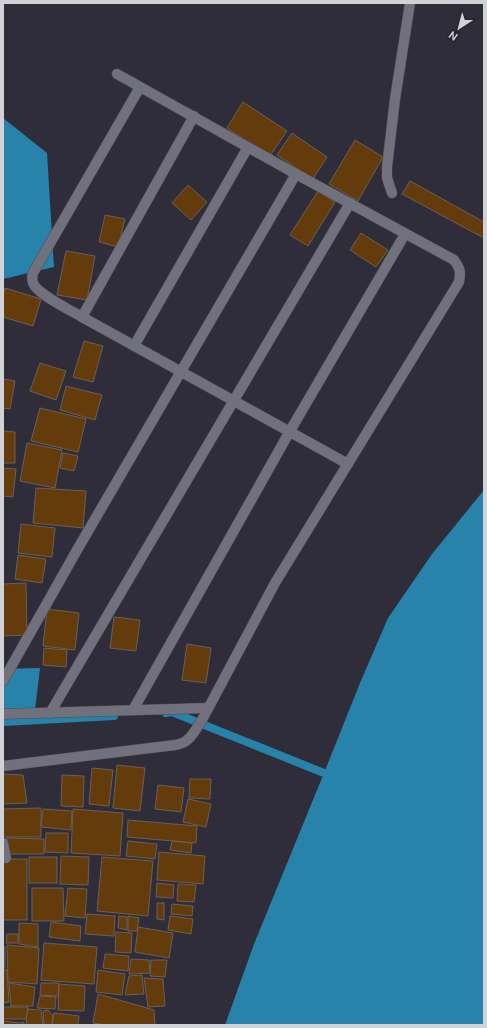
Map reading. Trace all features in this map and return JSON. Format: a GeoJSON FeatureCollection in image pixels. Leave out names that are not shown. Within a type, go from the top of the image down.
{"type":"FeatureCollection","features":[{"type":"Feature","properties":{"kind":"street"},"geometry":{"type":"LineString","coordinates":[[392,193],[387,178],[387,167],[395,99],[410,3]]}},
{"type":"Feature","properties":{"kind":"street"},"geometry":{"type":"LineString","coordinates":[[3,766],[182,744],[189,739],[202,720],[275,584],[459,282],[459,267],[454,260],[117,74]]}},
{"type":"Feature","properties":{"kind":"street"},"geometry":{"type":"LineString","coordinates":[[140,87],[32,273],[32,282],[37,289],[45,295],[82,317],[348,464]]}},
{"type":"Feature","properties":{"kind":"street"},"geometry":{"type":"LineString","coordinates":[[82,317],[194,116]]}},
{"type":"Feature","properties":{"kind":"street"},"geometry":{"type":"LineString","coordinates":[[134,346],[248,147]]}},
{"type":"Feature","properties":{"kind":"street"},"geometry":{"type":"LineString","coordinates":[[3,681],[77,550],[296,174]]}},
{"type":"Feature","properties":{"kind":"street"},"geometry":{"type":"LineString","coordinates":[[50,713],[350,203]]}},
{"type":"Feature","properties":{"kind":"street"},"geometry":{"type":"LineString","coordinates":[[133,710],[290,431],[405,234]]}},
{"type":"Feature","properties":{"kind":"street"},"geometry":{"type":"LineString","coordinates":[[3,714],[208,708]]}},
{"type":"Feature","properties":{"kind":"street"},"geometry":{"type":"LineString","coordinates":[[3,844],[6,858]]}},
{"type":"Feature","properties":{"kind":"water"},"geometry":{"type":"Polygon","coordinates":[[[3,118],[47,153],[54,267],[3,279],[3,118]]]}},
{"type":"Feature","properties":{"kind":"water"},"geometry":{"type":"Polygon","coordinates":[[[484,490],[484,1025],[225,1025],[254,944],[388,618],[432,554],[484,490]]]}},
{"type":"Feature","properties":{"kind":"water"},"geometry":{"type":"Polygon","coordinates":[[[40,668],[35,710],[3,714],[3,669],[40,668]]]}},
{"type":"Feature","properties":{"kind":"building"},"geometry":{"type":"Polygon","coordinates":[[[243,102],[287,131],[270,156],[227,128],[243,102]]]}},
{"type":"Feature","properties":{"kind":"building"},"geometry":{"type":"Polygon","coordinates":[[[292,133],[327,157],[313,179],[277,155],[292,133]]]}},
{"type":"Feature","properties":{"kind":"building"},"geometry":{"type":"Polygon","coordinates":[[[355,140],[383,157],[358,201],[329,184],[355,140]]]}},
{"type":"Feature","properties":{"kind":"building"},"geometry":{"type":"Polygon","coordinates":[[[410,181],[484,222],[484,238],[402,194],[410,181]]]}},
{"type":"Feature","properties":{"kind":"building"},"geometry":{"type":"Polygon","coordinates":[[[188,185],[207,202],[191,220],[172,203],[188,185]]]}},
{"type":"Feature","properties":{"kind":"building"},"geometry":{"type":"Polygon","coordinates":[[[318,191],[335,202],[308,246],[290,235],[318,191]]]}},
{"type":"Feature","properties":{"kind":"building"},"geometry":{"type":"Polygon","coordinates":[[[105,215],[125,219],[118,247],[99,242],[105,215]]]}},
{"type":"Feature","properties":{"kind":"building"},"geometry":{"type":"Polygon","coordinates":[[[361,233],[388,250],[376,267],[350,250],[361,233]]]}},
{"type":"Feature","properties":{"kind":"building"},"geometry":{"type":"Polygon","coordinates":[[[66,251],[95,256],[87,300],[57,295],[66,251]]]}},
{"type":"Feature","properties":{"kind":"building"},"geometry":{"type":"Polygon","coordinates":[[[5,288],[41,299],[33,326],[3,317],[3,296],[5,288]]]}},
{"type":"Feature","properties":{"kind":"building"},"geometry":{"type":"Polygon","coordinates":[[[84,341],[103,346],[93,382],[73,377],[84,341]]]}},
{"type":"Feature","properties":{"kind":"building"},"geometry":{"type":"Polygon","coordinates":[[[40,363],[66,371],[56,400],[30,391],[40,363]]]}},
{"type":"Feature","properties":{"kind":"building"},"geometry":{"type":"Polygon","coordinates":[[[3,379],[15,381],[10,409],[3,408],[3,379]]]}},
{"type":"Feature","properties":{"kind":"building"},"geometry":{"type":"Polygon","coordinates":[[[66,386],[102,395],[95,420],[60,410],[66,386]]]}},
{"type":"Feature","properties":{"kind":"building"},"geometry":{"type":"Polygon","coordinates":[[[40,408],[86,419],[78,452],[31,441],[40,408]]]}},
{"type":"Feature","properties":{"kind":"building"},"geometry":{"type":"Polygon","coordinates":[[[3,431],[15,432],[15,463],[3,463],[3,431]]]}},
{"type":"Feature","properties":{"kind":"building"},"geometry":{"type":"Polygon","coordinates":[[[27,443],[62,450],[55,488],[20,481],[27,443]]]}},
{"type":"Feature","properties":{"kind":"building"},"geometry":{"type":"Polygon","coordinates":[[[63,453],[78,456],[74,471],[60,468],[63,453]]]}},
{"type":"Feature","properties":{"kind":"building"},"geometry":{"type":"Polygon","coordinates":[[[3,468],[16,469],[13,497],[3,496],[3,468]]]}},
{"type":"Feature","properties":{"kind":"building"},"geometry":{"type":"Polygon","coordinates":[[[36,488],[86,491],[83,528],[33,523],[36,488]]]}},
{"type":"Feature","properties":{"kind":"building"},"geometry":{"type":"Polygon","coordinates":[[[21,524],[55,528],[52,557],[18,553],[21,524]]]}},
{"type":"Feature","properties":{"kind":"building"},"geometry":{"type":"Polygon","coordinates":[[[18,555],[46,559],[42,583],[15,579],[18,555]]]}},
{"type":"Feature","properties":{"kind":"building"},"geometry":{"type":"Polygon","coordinates":[[[26,583],[27,635],[3,636],[3,584],[26,583]]]}},
{"type":"Feature","properties":{"kind":"building"},"geometry":{"type":"Polygon","coordinates":[[[47,609],[79,613],[75,650],[43,646],[47,609]]]}},
{"type":"Feature","properties":{"kind":"building"},"geometry":{"type":"Polygon","coordinates":[[[114,617],[140,620],[136,651],[110,648],[114,617]]]}},
{"type":"Feature","properties":{"kind":"building"},"geometry":{"type":"Polygon","coordinates":[[[187,644],[211,648],[206,683],[182,680],[187,644]]]}},
{"type":"Feature","properties":{"kind":"building"},"geometry":{"type":"Polygon","coordinates":[[[44,648],[67,650],[66,667],[43,665],[44,648]]]}},
{"type":"Feature","properties":{"kind":"building"},"geometry":{"type":"Polygon","coordinates":[[[117,765],[145,768],[140,811],[113,808],[117,765]]]}},
{"type":"Feature","properties":{"kind":"building"},"geometry":{"type":"Polygon","coordinates":[[[92,768],[113,770],[109,806],[89,804],[92,768]]]}},
{"type":"Feature","properties":{"kind":"building"},"geometry":{"type":"Polygon","coordinates":[[[3,774],[23,775],[27,803],[3,804],[3,774]]]}},
{"type":"Feature","properties":{"kind":"building"},"geometry":{"type":"Polygon","coordinates":[[[62,775],[84,776],[83,807],[61,806],[62,775]]]}},
{"type":"Feature","properties":{"kind":"building"},"geometry":{"type":"Polygon","coordinates":[[[190,779],[211,779],[210,799],[189,798],[190,779]]]}},
{"type":"Feature","properties":{"kind":"building"},"geometry":{"type":"Polygon","coordinates":[[[158,785],[184,788],[181,812],[155,809],[158,785]]]}},
{"type":"Feature","properties":{"kind":"building"},"geometry":{"type":"Polygon","coordinates":[[[188,799],[211,804],[206,827],[183,822],[188,799]]]}},
{"type":"Feature","properties":{"kind":"building"},"geometry":{"type":"Polygon","coordinates":[[[41,808],[41,837],[3,837],[3,809],[41,808]]]}},
{"type":"Feature","properties":{"kind":"building"},"geometry":{"type":"Polygon","coordinates":[[[43,809],[72,811],[71,830],[41,827],[43,809]]]}},
{"type":"Feature","properties":{"kind":"building"},"geometry":{"type":"Polygon","coordinates":[[[73,809],[123,813],[120,856],[71,853],[73,809]]]}},
{"type":"Feature","properties":{"kind":"building"},"geometry":{"type":"Polygon","coordinates":[[[128,820],[197,826],[196,843],[127,837],[128,820]]]}},
{"type":"Feature","properties":{"kind":"building"},"geometry":{"type":"Polygon","coordinates":[[[46,833],[68,833],[68,853],[45,852],[46,833]]]}},
{"type":"Feature","properties":{"kind":"building"},"geometry":{"type":"Polygon","coordinates":[[[7,838],[44,839],[44,854],[7,854],[7,838]]]}},
{"type":"Feature","properties":{"kind":"building"},"geometry":{"type":"Polygon","coordinates":[[[128,841],[157,844],[155,859],[126,856],[128,841]]]}},
{"type":"Feature","properties":{"kind":"building"},"geometry":{"type":"Polygon","coordinates":[[[172,841],[192,843],[191,853],[170,850],[172,841]]]}},
{"type":"Feature","properties":{"kind":"building"},"geometry":{"type":"Polygon","coordinates":[[[159,852],[205,856],[203,884],[157,880],[159,852]]]}},
{"type":"Feature","properties":{"kind":"building"},"geometry":{"type":"Polygon","coordinates":[[[61,856],[89,857],[88,885],[60,884],[61,856]]]}},
{"type":"Feature","properties":{"kind":"building"},"geometry":{"type":"Polygon","coordinates":[[[29,857],[57,857],[57,883],[29,883],[29,857]]]}},
{"type":"Feature","properties":{"kind":"building"},"geometry":{"type":"Polygon","coordinates":[[[102,857],[153,861],[148,916],[97,911],[102,857]]]}},
{"type":"Feature","properties":{"kind":"building"},"geometry":{"type":"Polygon","coordinates":[[[3,859],[27,859],[27,920],[3,920],[3,859]]]}},
{"type":"Feature","properties":{"kind":"building"},"geometry":{"type":"Polygon","coordinates":[[[157,883],[174,885],[173,898],[156,897],[157,883]]]}},
{"type":"Feature","properties":{"kind":"building"},"geometry":{"type":"Polygon","coordinates":[[[178,884],[196,885],[194,902],[177,901],[178,884]]]}},
{"type":"Feature","properties":{"kind":"building"},"geometry":{"type":"Polygon","coordinates":[[[32,888],[63,888],[64,921],[32,921],[32,888]]]}},
{"type":"Feature","properties":{"kind":"building"},"geometry":{"type":"Polygon","coordinates":[[[68,888],[87,889],[85,918],[65,916],[68,888]]]}},
{"type":"Feature","properties":{"kind":"building"},"geometry":{"type":"Polygon","coordinates":[[[157,903],[164,903],[164,920],[157,919],[157,903]]]}},
{"type":"Feature","properties":{"kind":"building"},"geometry":{"type":"Polygon","coordinates":[[[172,904],[193,906],[192,916],[171,914],[172,904]]]}},
{"type":"Feature","properties":{"kind":"building"},"geometry":{"type":"Polygon","coordinates":[[[87,914],[115,916],[114,936],[85,934],[87,914]]]}},
{"type":"Feature","properties":{"kind":"building"},"geometry":{"type":"Polygon","coordinates":[[[119,916],[127,917],[127,930],[118,928],[119,916]]]}},
{"type":"Feature","properties":{"kind":"building"},"geometry":{"type":"Polygon","coordinates":[[[128,916],[139,918],[137,931],[128,931],[128,916]]]}},
{"type":"Feature","properties":{"kind":"building"},"geometry":{"type":"Polygon","coordinates":[[[170,916],[193,919],[191,934],[168,930],[170,916]]]}},
{"type":"Feature","properties":{"kind":"building"},"geometry":{"type":"Polygon","coordinates":[[[51,922],[81,926],[80,941],[49,937],[51,922]]]}},
{"type":"Feature","properties":{"kind":"building"},"geometry":{"type":"Polygon","coordinates":[[[19,923],[38,924],[38,947],[19,944],[19,923]]]}},
{"type":"Feature","properties":{"kind":"building"},"geometry":{"type":"Polygon","coordinates":[[[138,927],[173,933],[169,958],[135,952],[138,927]]]}},
{"type":"Feature","properties":{"kind":"building"},"geometry":{"type":"Polygon","coordinates":[[[116,932],[132,933],[131,953],[115,952],[116,932]]]}},
{"type":"Feature","properties":{"kind":"building"},"geometry":{"type":"Polygon","coordinates":[[[7,934],[18,934],[18,943],[6,943],[7,934]]]}},
{"type":"Feature","properties":{"kind":"building"},"geometry":{"type":"Polygon","coordinates":[[[44,943],[97,947],[94,984],[41,980],[44,943]]]}},
{"type":"Feature","properties":{"kind":"building"},"geometry":{"type":"Polygon","coordinates":[[[7,945],[39,948],[37,984],[8,982],[7,945]]]}},
{"type":"Feature","properties":{"kind":"building"},"geometry":{"type":"Polygon","coordinates":[[[3,946],[5,947],[5,968],[3,968],[3,946]]]}},
{"type":"Feature","properties":{"kind":"building"},"geometry":{"type":"Polygon","coordinates":[[[105,954],[129,956],[128,971],[103,968],[105,954]]]}},
{"type":"Feature","properties":{"kind":"building"},"geometry":{"type":"Polygon","coordinates":[[[131,959],[149,960],[150,973],[129,974],[131,959]]]}},
{"type":"Feature","properties":{"kind":"building"},"geometry":{"type":"Polygon","coordinates":[[[151,960],[167,960],[165,977],[150,976],[151,960]]]}},
{"type":"Feature","properties":{"kind":"building"},"geometry":{"type":"Polygon","coordinates":[[[3,970],[7,970],[9,1002],[3,1003],[3,970]]]}},
{"type":"Feature","properties":{"kind":"building"},"geometry":{"type":"Polygon","coordinates":[[[98,970],[125,974],[122,995],[96,992],[98,970]]]}},
{"type":"Feature","properties":{"kind":"building"},"geometry":{"type":"Polygon","coordinates":[[[142,975],[144,994],[125,995],[129,976],[142,975]]]}},
{"type":"Feature","properties":{"kind":"building"},"geometry":{"type":"Polygon","coordinates":[[[144,978],[163,979],[165,1006],[148,1007],[144,978]]]}},
{"type":"Feature","properties":{"kind":"building"},"geometry":{"type":"Polygon","coordinates":[[[9,983],[35,987],[33,1006],[11,1006],[9,983]]]}},
{"type":"Feature","properties":{"kind":"building"},"geometry":{"type":"Polygon","coordinates":[[[41,983],[59,983],[58,996],[40,995],[41,983]]]}},
{"type":"Feature","properties":{"kind":"building"},"geometry":{"type":"Polygon","coordinates":[[[59,984],[85,986],[84,1011],[58,1010],[59,984]]]}},
{"type":"Feature","properties":{"kind":"building"},"geometry":{"type":"Polygon","coordinates":[[[98,994],[154,1010],[155,1025],[106,1025],[93,1023],[98,994]]]}},
{"type":"Feature","properties":{"kind":"building"},"geometry":{"type":"Polygon","coordinates":[[[40,996],[56,997],[55,1009],[37,1008],[40,996]]]}},
{"type":"Feature","properties":{"kind":"building"},"geometry":{"type":"Polygon","coordinates":[[[3,1007],[28,1007],[26,1019],[3,1019],[3,1007]]]}},
{"type":"Feature","properties":{"kind":"building"},"geometry":{"type":"Polygon","coordinates":[[[28,1009],[41,1010],[43,1025],[27,1025],[26,1019],[28,1009]]]}},
{"type":"Feature","properties":{"kind":"building"},"geometry":{"type":"Polygon","coordinates":[[[48,1010],[53,1016],[52,1025],[44,1025],[43,1011],[48,1010]]]}},
{"type":"Feature","properties":{"kind":"building"},"geometry":{"type":"Polygon","coordinates":[[[54,1013],[79,1016],[78,1025],[52,1025],[54,1013]]]}},
{"type":"Feature","properties":{"kind":"building"},"geometry":{"type":"Polygon","coordinates":[[[3,1021],[24,1022],[24,1025],[3,1025],[3,1021]]]}},
{"type":"Feature","properties":{"kind":"waterway"},"geometry":{"type":"LineString","coordinates":[[166,713],[172,712],[324,773]]}},
{"type":"Feature","properties":{"kind":"waterway"},"geometry":{"type":"LineString","coordinates":[[3,722],[114,716]]}}]}
